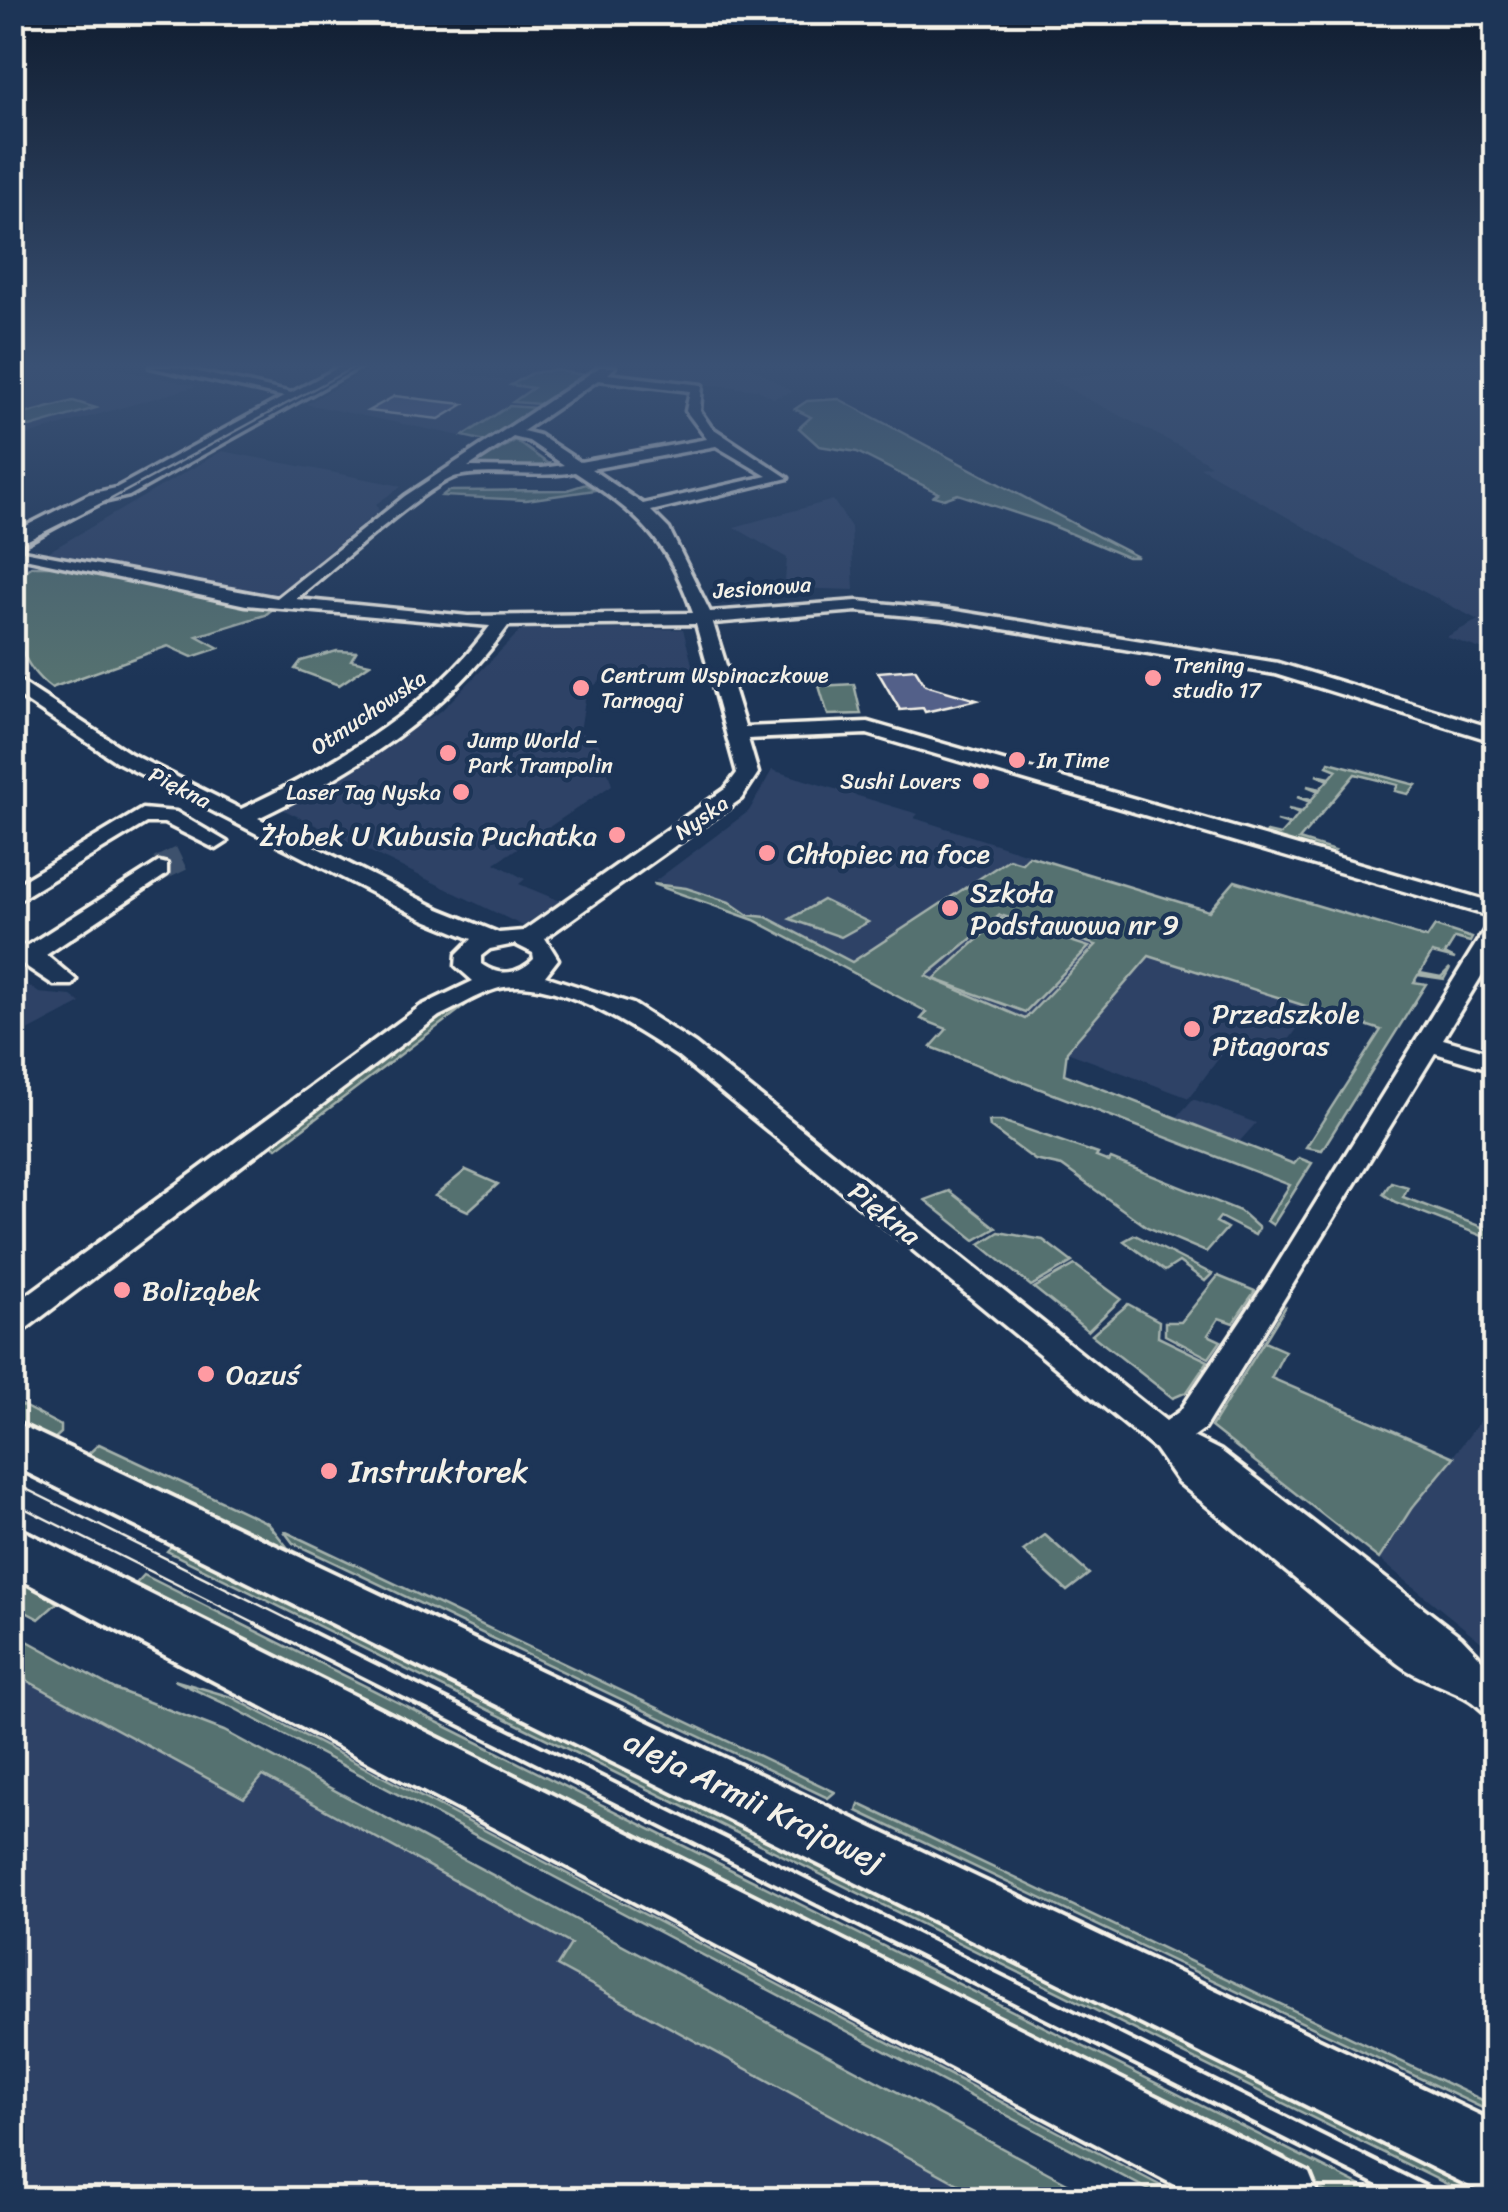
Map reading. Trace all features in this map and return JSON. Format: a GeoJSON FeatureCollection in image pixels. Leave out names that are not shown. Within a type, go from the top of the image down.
{"type":"FeatureCollection","features":[{"type":"Feature","properties":{"kind":"main road","name":"aleja Armii Krajowej"},"geometry":{"type":"LineString","coordinates":[[12,1441],[1496,2162]]}},
{"type":"Feature","properties":{"kind":"main road"},"geometry":{"type":"LineString","coordinates":[[12,1548],[1282,2200]]}},
{"type":"Feature","properties":{"kind":"street"},"geometry":{"type":"LineString","coordinates":[[16,554],[55,518],[96,498],[122,492],[162,470]]}},
{"type":"Feature","properties":{"kind":"street"},"geometry":{"type":"LineString","coordinates":[[280,604],[406,502],[452,471],[524,474],[553,470]]}},
{"type":"Feature","properties":{"kind":"street","name":"Nyska"},"geometry":{"type":"LineString","coordinates":[[535,958],[581,904],[738,790],[748,773],[702,616],[674,550],[641,509],[583,470]]}},
{"type":"Feature","properties":{"kind":"street"},"geometry":{"type":"LineString","coordinates":[[641,509],[780,478],[767,470]]}},
{"type":"Feature","properties":{"kind":"street"},"geometry":{"type":"LineString","coordinates":[[16,554],[114,503],[122,492]]}},
{"type":"Feature","properties":{"kind":"street"},"geometry":{"type":"LineString","coordinates":[[12,521],[55,518]]}},
{"type":"Feature","properties":{"kind":"street","name":"Jesionowa"},"geometry":{"type":"LineString","coordinates":[[16,554],[280,604],[502,622],[702,616],[857,606],[985,620],[1278,668],[1496,736]]}},
{"type":"Feature","properties":{"kind":"street","name":"Otmuchowska"},"geometry":{"type":"LineString","coordinates":[[186,856],[216,842],[427,706],[463,674],[502,622]]}},
{"type":"Feature","properties":{"kind":"street","name":"Piękna"},"geometry":{"type":"LineString","coordinates":[[12,682],[40,706],[124,758],[431,914],[479,953],[496,980]]}},
{"type":"Feature","properties":{"kind":"street","name":"Piękna"},"geometry":{"type":"LineString","coordinates":[[12,702],[40,706]]}},
{"type":"Feature","properties":{"kind":"street"},"geometry":{"type":"LineString","coordinates":[[738,733],[868,728],[1496,911]]}},
{"type":"Feature","properties":{"kind":"street"},"geometry":{"type":"LineString","coordinates":[[12,897],[142,816],[168,817],[216,842]]}},
{"type":"Feature","properties":{"kind":"street"},"geometry":{"type":"LineString","coordinates":[[63,980],[21,952],[159,869]]}},
{"type":"Feature","properties":{"kind":"street"},"geometry":{"type":"LineString","coordinates":[[1165,1439],[1192,1420],[1201,1407],[1496,931]]}},
{"type":"Feature","properties":{"kind":"street"},"geometry":{"type":"LineString","coordinates":[[430,1010],[479,953],[535,958]]}},
{"type":"Feature","properties":{"kind":"street"},"geometry":{"type":"LineString","coordinates":[[12,1323],[430,1010],[535,958]]}},
{"type":"Feature","properties":{"kind":"street","name":"Piękna"},"geometry":{"type":"LineString","coordinates":[[535,958],[598,998],[643,1020],[686,1050],[1165,1439],[1190,1472],[1411,1651],[1430,1666],[1487,1694]]}},
{"type":"Feature","properties":{"kind":"street"},"geometry":{"type":"LineString","coordinates":[[1428,1042],[1496,1063]]}},
{"type":"Feature","properties":{"kind":"shaded area"},"geometry":{"type":"Polygon","coordinates":[[[189,470],[321,470],[402,486],[376,504],[379,511],[317,561],[321,562],[275,596],[233,591],[48,552],[189,470]]]}},
{"type":"Feature","properties":{"kind":"shaded area"},"geometry":{"type":"Polygon","coordinates":[[[1206,470],[1495,470],[1495,654],[1446,637],[1478,620],[1355,556],[1206,470]]]}},
{"type":"Feature","properties":{"kind":"shaded area"},"geometry":{"type":"Polygon","coordinates":[[[833,500],[851,527],[854,590],[790,588],[785,580],[787,558],[734,527],[833,500]]]}},
{"type":"Feature","properties":{"kind":"shaded area"},"geometry":{"type":"Polygon","coordinates":[[[683,629],[694,672],[603,678],[586,693],[580,732],[599,744],[612,785],[495,863],[525,879],[519,884],[560,901],[523,926],[280,808],[441,711],[521,630],[683,629]]]}},
{"type":"Feature","properties":{"kind":"shaded area","name":"Szkoła Podstawowa nr 9"},"geometry":{"type":"Polygon","coordinates":[[[772,770],[918,814],[914,818],[1170,899],[1021,1052],[766,917],[754,918],[736,905],[655,881],[749,811],[772,770]]]}},
{"type":"Feature","properties":{"kind":"shaded area","name":"Przedszkole Pitagoras"},"geometry":{"type":"Polygon","coordinates":[[[1149,955],[1312,1008],[1271,1065],[1225,1050],[1189,1098],[1067,1052],[1149,955]]]}},
{"type":"Feature","properties":{"kind":"shaded area"},"geometry":{"type":"Polygon","coordinates":[[[13,974],[39,993],[71,996],[81,1003],[13,1039],[13,974]]]}},
{"type":"Feature","properties":{"kind":"shaded area"},"geometry":{"type":"Polygon","coordinates":[[[1193,1099],[1256,1123],[1239,1142],[1177,1117],[1193,1099]]]}},
{"type":"Feature","properties":{"kind":"shaded area"},"geometry":{"type":"Polygon","coordinates":[[[1495,1402],[1495,1653],[1379,1559],[1412,1509],[1495,1402]]]}},
{"type":"Feature","properties":{"kind":"shaded area"},"geometry":{"type":"Polygon","coordinates":[[[12,1673],[243,1798],[263,1776],[571,1944],[558,1966],[986,2199],[13,2199],[12,1673]]]}},
{"type":"Feature","properties":{"kind":"green space"},"geometry":{"type":"Polygon","coordinates":[[[893,470],[974,470],[1138,557],[1127,557],[1046,523],[958,494],[944,499],[934,496],[938,493],[893,470]]]}},
{"type":"Feature","properties":{"kind":"green space"},"geometry":{"type":"Polygon","coordinates":[[[586,484],[595,490],[526,500],[442,496],[448,491],[567,490],[586,484]]]}},
{"type":"Feature","properties":{"kind":"green space"},"geometry":{"type":"Polygon","coordinates":[[[31,566],[53,566],[274,608],[265,615],[197,636],[219,648],[192,657],[168,646],[51,688],[31,668],[16,630],[12,588],[24,586],[19,578],[31,566]]]}},
{"type":"Feature","properties":{"kind":"green space"},"geometry":{"type":"Polygon","coordinates":[[[337,651],[356,652],[351,660],[370,664],[339,685],[295,669],[301,661],[337,651]]]}},
{"type":"Feature","properties":{"kind":"green space"},"geometry":{"type":"Polygon","coordinates":[[[854,684],[861,714],[828,715],[819,686],[854,684]]]}},
{"type":"Feature","properties":{"kind":"green space"},"geometry":{"type":"Polygon","coordinates":[[[1329,762],[1416,785],[1408,794],[1395,791],[1398,785],[1355,774],[1299,840],[1335,851],[1331,855],[1265,836],[1267,832],[1280,835],[1289,825],[1277,821],[1291,824],[1299,814],[1288,809],[1302,812],[1310,802],[1297,797],[1311,800],[1319,791],[1307,786],[1320,789],[1328,780],[1316,775],[1330,778],[1337,770],[1327,766],[1329,762]]]}},
{"type":"Feature","properties":{"kind":"green space"},"geometry":{"type":"Polygon","coordinates":[[[1029,856],[1209,911],[1235,881],[1427,938],[1435,926],[1472,938],[1470,942],[1455,938],[1445,954],[1455,959],[1432,953],[1420,973],[1441,977],[1450,968],[1444,979],[1418,975],[1414,982],[1426,984],[1322,1150],[1306,1147],[1381,1030],[1149,956],[1067,1051],[1064,1074],[1294,1164],[1299,1158],[1312,1163],[1273,1225],[1267,1221],[1290,1185],[931,1047],[947,1029],[921,1019],[927,1012],[754,920],[653,884],[686,888],[729,902],[748,915],[766,917],[852,962],[1009,859],[1022,863],[1029,856]],[[1000,915],[926,976],[1025,1019],[1096,945],[1000,915]]]}},
{"type":"Feature","properties":{"kind":"green space"},"geometry":{"type":"Polygon","coordinates":[[[823,900],[868,922],[841,937],[790,919],[823,900]]]}},
{"type":"Feature","properties":{"kind":"green space"},"geometry":{"type":"Polygon","coordinates":[[[1001,918],[1089,947],[1025,1012],[934,979],[1001,918]]]}},
{"type":"Feature","properties":{"kind":"green space"},"geometry":{"type":"Polygon","coordinates":[[[461,1001],[466,1005],[277,1148],[273,1145],[272,1138],[461,1001]]]}},
{"type":"Feature","properties":{"kind":"green space"},"geometry":{"type":"Polygon","coordinates":[[[989,1121],[1002,1121],[1098,1154],[1096,1157],[1109,1162],[1111,1159],[1240,1211],[1259,1228],[1255,1235],[1220,1217],[1216,1222],[1227,1228],[1206,1252],[1147,1227],[1062,1166],[1035,1160],[990,1127],[989,1121]]]}},
{"type":"Feature","properties":{"kind":"green space"},"geometry":{"type":"Polygon","coordinates":[[[466,1170],[498,1184],[468,1211],[435,1196],[466,1170]]]}},
{"type":"Feature","properties":{"kind":"green space"},"geometry":{"type":"Polygon","coordinates":[[[1391,1182],[1408,1187],[1403,1197],[1495,1232],[1495,1241],[1395,1202],[1383,1194],[1391,1182]]]}},
{"type":"Feature","properties":{"kind":"green space"},"geometry":{"type":"Polygon","coordinates":[[[949,1191],[996,1228],[975,1240],[925,1200],[949,1191]]]}},
{"type":"Feature","properties":{"kind":"green space"},"geometry":{"type":"Polygon","coordinates":[[[999,1232],[1043,1240],[1072,1262],[1031,1286],[980,1244],[999,1232]]]}},
{"type":"Feature","properties":{"kind":"green space"},"geometry":{"type":"Polygon","coordinates":[[[1135,1235],[1212,1274],[1205,1281],[1179,1262],[1165,1271],[1124,1241],[1135,1235]]]}},
{"type":"Feature","properties":{"kind":"green space"},"geometry":{"type":"Polygon","coordinates":[[[1075,1265],[1121,1299],[1088,1331],[1034,1288],[1075,1265]]]}},
{"type":"Feature","properties":{"kind":"green space"},"geometry":{"type":"Polygon","coordinates":[[[1218,1276],[1255,1291],[1233,1323],[1219,1318],[1208,1335],[1221,1341],[1209,1358],[1165,1335],[1165,1322],[1181,1322],[1218,1276]]]}},
{"type":"Feature","properties":{"kind":"green space"},"geometry":{"type":"Polygon","coordinates":[[[1128,1304],[1159,1321],[1158,1337],[1208,1361],[1187,1392],[1173,1398],[1092,1335],[1128,1304]]]}},
{"type":"Feature","properties":{"kind":"green space"},"geometry":{"type":"Polygon","coordinates":[[[1286,1306],[1264,1342],[1285,1351],[1271,1378],[1454,1457],[1411,1509],[1379,1559],[1211,1427],[1286,1306]]]}},
{"type":"Feature","properties":{"kind":"green space"},"geometry":{"type":"Polygon","coordinates":[[[12,1400],[61,1426],[61,1433],[52,1441],[13,1422],[12,1400]]]}},
{"type":"Feature","properties":{"kind":"green space"},"geometry":{"type":"Polygon","coordinates":[[[99,1444],[268,1523],[288,1548],[816,1801],[805,1802],[85,1457],[99,1444]]]}},
{"type":"Feature","properties":{"kind":"green space"},"geometry":{"type":"Polygon","coordinates":[[[284,1531],[835,1792],[828,1798],[293,1543],[284,1531]]]}},
{"type":"Feature","properties":{"kind":"green space"},"geometry":{"type":"Polygon","coordinates":[[[1045,1535],[1089,1574],[1067,1591],[1023,1551],[1045,1535]]]}},
{"type":"Feature","properties":{"kind":"green space"},"geometry":{"type":"Polygon","coordinates":[[[176,1541],[1495,2188],[1495,2199],[1477,2199],[167,1551],[176,1541]]]}},
{"type":"Feature","properties":{"kind":"green space"},"geometry":{"type":"Polygon","coordinates":[[[12,1569],[57,1603],[39,1619],[13,1605],[12,1569]]]}},
{"type":"Feature","properties":{"kind":"green space"},"geometry":{"type":"Polygon","coordinates":[[[144,1575],[1387,2199],[1340,2199],[133,1587],[144,1575]]]}},
{"type":"Feature","properties":{"kind":"green space"},"geometry":{"type":"Polygon","coordinates":[[[13,1633],[115,1689],[224,1731],[1097,2199],[986,2199],[557,1966],[571,1944],[263,1776],[244,1798],[13,1673],[13,1633]]]}},
{"type":"Feature","properties":{"kind":"green space"},"geometry":{"type":"Polygon","coordinates":[[[174,1680],[231,1697],[1186,2199],[1166,2199],[174,1680]]]}},
{"type":"Feature","properties":{"kind":"green space"},"geometry":{"type":"Polygon","coordinates":[[[859,1804],[1495,2106],[1495,2114],[857,1811],[859,1804]]]}},
{"type":"Feature","properties":{"kind":"building"},"geometry":{"type":"Polygon","coordinates":[[[915,669],[925,685],[977,700],[925,712],[923,708],[900,710],[878,672],[915,669]]]}},
{"type":"Feature","properties":{"kind":"tunnel"},"geometry":{"type":"LineString","coordinates":[[159,869],[186,856]]}},
{"type":"Feature","properties":{"kind":"tram line"},"geometry":{"type":"LineString","coordinates":[[12,553],[164,470]]}},
{"type":"Feature","properties":{"kind":"tram line"},"geometry":{"type":"LineString","coordinates":[[12,1482],[302,1626]]}},
{"type":"Feature","properties":{"kind":"tram line"},"geometry":{"type":"LineString","coordinates":[[12,1502],[260,1626]]}},
{"type":"Feature","properties":{"kind":"tram line"},"geometry":{"type":"LineString","coordinates":[[255,1624],[1404,2200]]}},
{"type":"Feature","properties":{"kind":"tram line"},"geometry":{"type":"LineString","coordinates":[[297,1624],[1456,2200]]}},
{"type":"Feature","properties":{"kind":"place","name":"Trening studio 17"},"geometry":{"type":"Point","coordinates":[1153,678]}},
{"type":"Feature","properties":{"kind":"place","name":"Centrum Wspinaczkowe Tarnogaj"},"geometry":{"type":"Point","coordinates":[581,688]}},
{"type":"Feature","properties":{"kind":"place","name":"Jump World – Park Trampolin"},"geometry":{"type":"Point","coordinates":[448,753]}},
{"type":"Feature","properties":{"kind":"place","name":"In Time"},"geometry":{"type":"Point","coordinates":[1017,760]}},
{"type":"Feature","properties":{"kind":"place","name":"Sushi Lovers"},"geometry":{"type":"Point","coordinates":[981,781]}},
{"type":"Feature","properties":{"kind":"place","name":"Laser Tag Nyska"},"geometry":{"type":"Point","coordinates":[461,792]}},
{"type":"Feature","properties":{"kind":"place","name":"Żłobek U Kubusia Puchatka"},"geometry":{"type":"Point","coordinates":[617,835]}},
{"type":"Feature","properties":{"kind":"place","name":"Chłopiec na foce"},"geometry":{"type":"Point","coordinates":[767,853]}},
{"type":"Feature","properties":{"kind":"place","name":"Szkoła Podstawowa nr 9"},"geometry":{"type":"Point","coordinates":[950,908]}},
{"type":"Feature","properties":{"kind":"place","name":"Przedszkole Pitagoras"},"geometry":{"type":"Point","coordinates":[1192,1029]}},
{"type":"Feature","properties":{"kind":"place","name":"Boliząbek"},"geometry":{"type":"Point","coordinates":[122,1290]}},
{"type":"Feature","properties":{"kind":"place","name":"Oazuś"},"geometry":{"type":"Point","coordinates":[206,1374]}},
{"type":"Feature","properties":{"kind":"place","name":"Instruktorek"},"geometry":{"type":"Point","coordinates":[329,1471]}}]}
